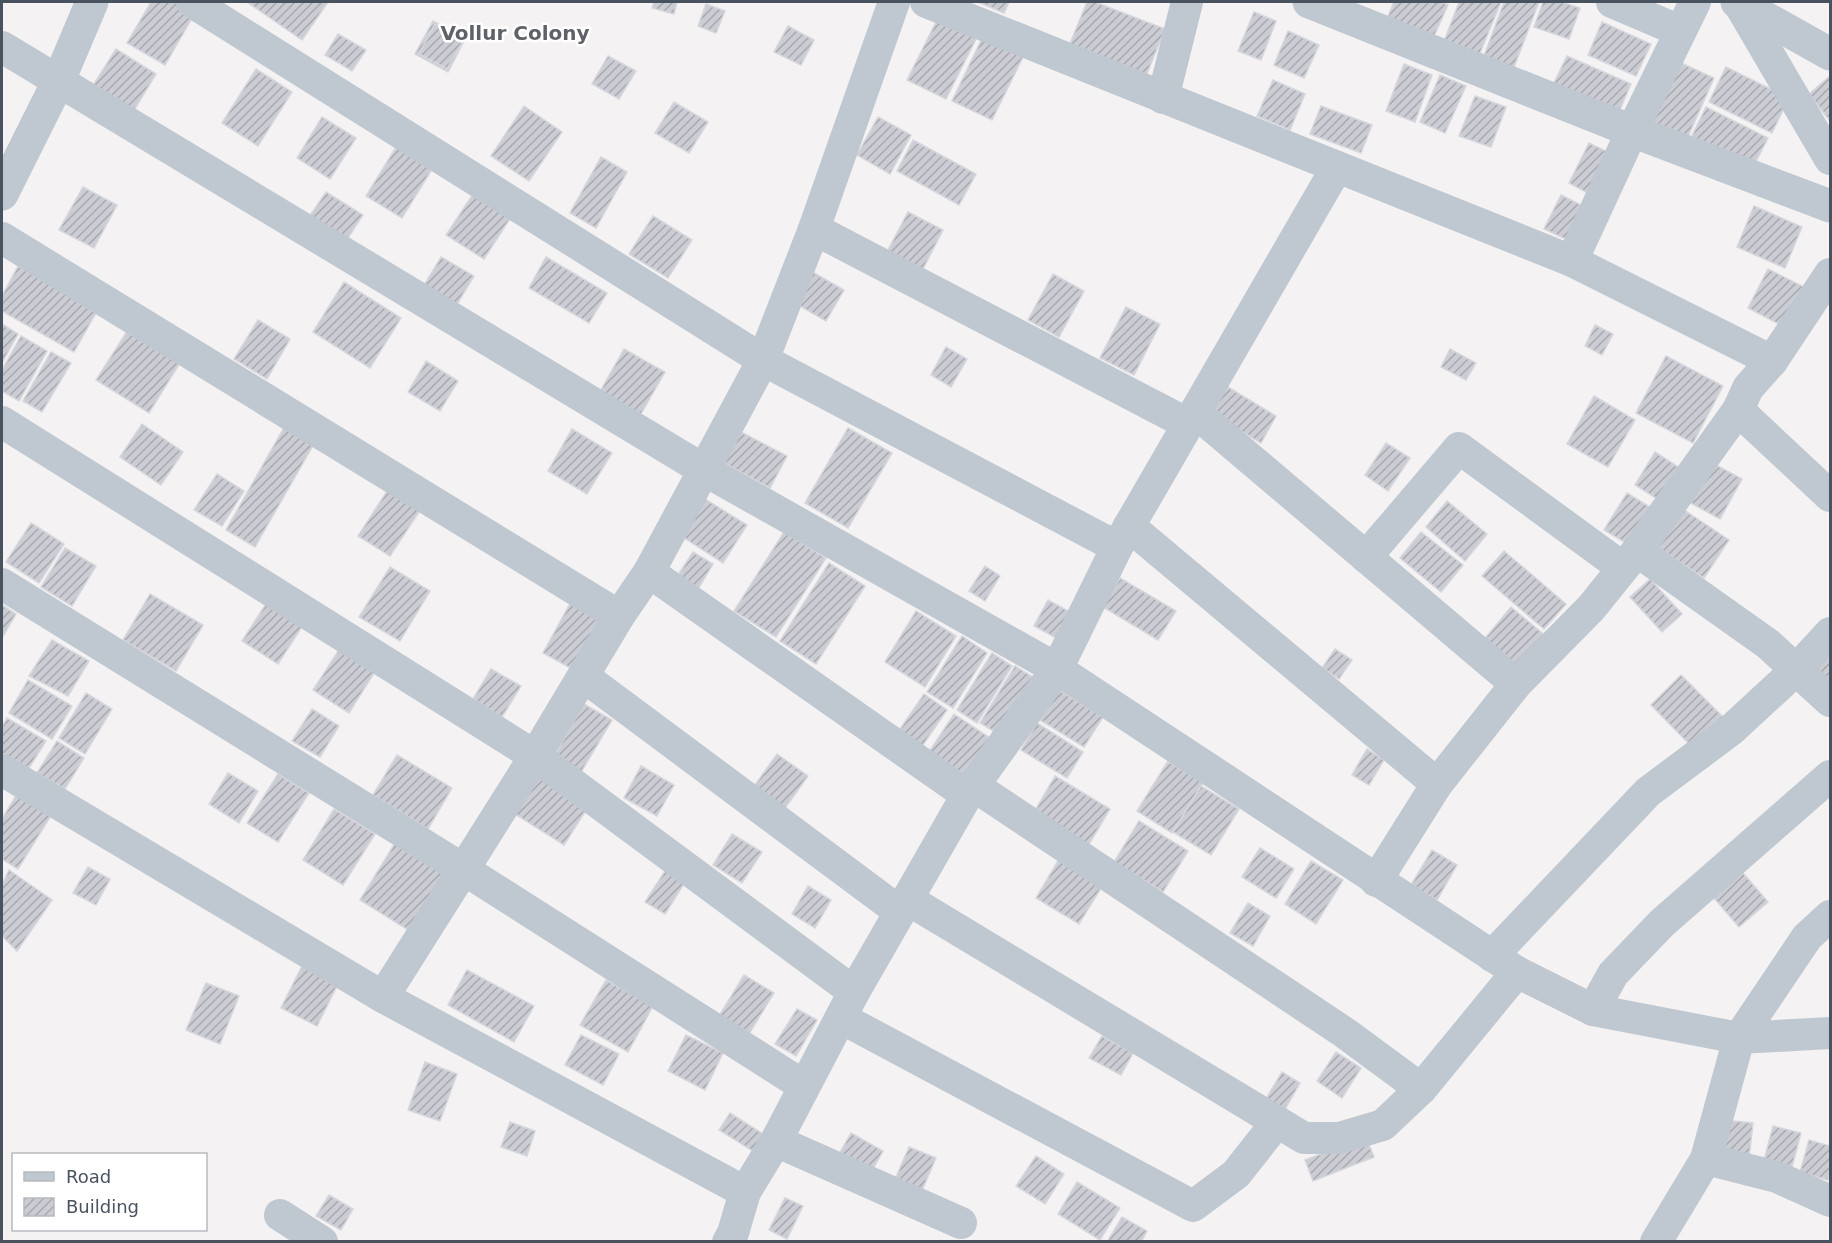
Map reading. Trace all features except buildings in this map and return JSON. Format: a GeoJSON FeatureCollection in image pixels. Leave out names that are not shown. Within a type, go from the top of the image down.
{"type":"FeatureCollection","features":[{"type":"Feature","properties":{"kind":"street"},"geometry":{"type":"LineString","coordinates":[[2,194],[59,80],[92,2]]}},
{"type":"Feature","properties":{"kind":"street"},"geometry":{"type":"LineString","coordinates":[[192,2],[763,360],[1123,536],[1437,784]]}},
{"type":"Feature","properties":{"kind":"street"},"geometry":{"type":"LineString","coordinates":[[383,997],[535,756],[619,616],[649,572],[763,360],[814,229],[894,2]]}},
{"type":"Feature","properties":{"kind":"street"},"geometry":{"type":"LineString","coordinates":[[926,2],[1572,261],[1772,361]]}},
{"type":"Feature","properties":{"kind":"street"},"geometry":{"type":"LineString","coordinates":[[1164,98],[1187,2]]}},
{"type":"Feature","properties":{"kind":"street"},"geometry":{"type":"LineString","coordinates":[[1309,2],[1632,131],[1830,206]]}},
{"type":"Feature","properties":{"kind":"street"},"geometry":{"type":"LineString","coordinates":[[1612,2],[1680,30]]}},
{"type":"Feature","properties":{"kind":"street"},"geometry":{"type":"LineString","coordinates":[[1572,261],[1695,2]]}},
{"type":"Feature","properties":{"kind":"street"},"geometry":{"type":"LineString","coordinates":[[1737,2],[1830,54]]}},
{"type":"Feature","properties":{"kind":"street"},"geometry":{"type":"LineString","coordinates":[[1737,2],[1830,159]]}},
{"type":"Feature","properties":{"kind":"street"},"geometry":{"type":"LineString","coordinates":[[2,46],[704,470],[1057,669],[1505,964],[1593,1010],[1739,1038],[1830,1033]]}},
{"type":"Feature","properties":{"kind":"street"},"geometry":{"type":"LineString","coordinates":[[731,1238],[745,1192],[776,1141],[904,905],[970,790],[1057,669],[1123,536],[1337,166]]}},
{"type":"Feature","properties":{"kind":"street"},"geometry":{"type":"LineString","coordinates":[[814,229],[1191,418],[1366,557],[1516,684]]}},
{"type":"Feature","properties":{"kind":"street"},"geometry":{"type":"LineString","coordinates":[[2,238],[619,616]]}},
{"type":"Feature","properties":{"kind":"street"},"geometry":{"type":"LineString","coordinates":[[1376,881],[1437,784],[1516,684],[1591,608],[1630,560],[1738,410],[1748,388],[1772,361],[1830,274]]}},
{"type":"Feature","properties":{"kind":"street"},"geometry":{"type":"LineString","coordinates":[[1738,410],[1830,496]]}},
{"type":"Feature","properties":{"kind":"street"},"geometry":{"type":"LineString","coordinates":[[2,422],[535,756],[848,1005],[1192,1206],[1236,1174],[1277,1122]]}},
{"type":"Feature","properties":{"kind":"street"},"geometry":{"type":"LineString","coordinates":[[1366,557],[1459,448],[1630,560],[1768,644],[1830,701]]}},
{"type":"Feature","properties":{"kind":"street"},"geometry":{"type":"LineString","coordinates":[[649,572],[970,790],[1346,1033],[1421,1089]]}},
{"type":"Feature","properties":{"kind":"street"},"geometry":{"type":"LineString","coordinates":[[2,584],[463,869],[804,1086]]}},
{"type":"Feature","properties":{"kind":"street"},"geometry":{"type":"LineString","coordinates":[[583,676],[904,905],[1304,1138],[1339,1138],[1383,1125],[1421,1089],[1505,964],[1648,792],[1731,730],[1796,670],[1830,633]]}},
{"type":"Feature","properties":{"kind":"street"},"geometry":{"type":"LineString","coordinates":[[2,770],[383,997],[745,1192]]}},
{"type":"Feature","properties":{"kind":"street"},"geometry":{"type":"LineString","coordinates":[[1593,1010],[1613,974],[1662,924],[1830,776]]}},
{"type":"Feature","properties":{"kind":"street"},"geometry":{"type":"LineString","coordinates":[[1656,1242],[1706,1159],[1739,1038],[1807,937],[1830,916]]}},
{"type":"Feature","properties":{"kind":"street"},"geometry":{"type":"LineString","coordinates":[[776,1141],[961,1223]]}},
{"type":"Feature","properties":{"kind":"street"},"geometry":{"type":"LineString","coordinates":[[1706,1159],[1777,1177],[1830,1201]]}},
{"type":"Feature","properties":{"kind":"street"},"geometry":{"type":"LineString","coordinates":[[280,1215],[322,1242]]}},
{"type":"Feature","properties":{"kind":"district","name":"Vollur Colony"},"geometry":{"type":"Point","coordinates":[515,33]}}]}
